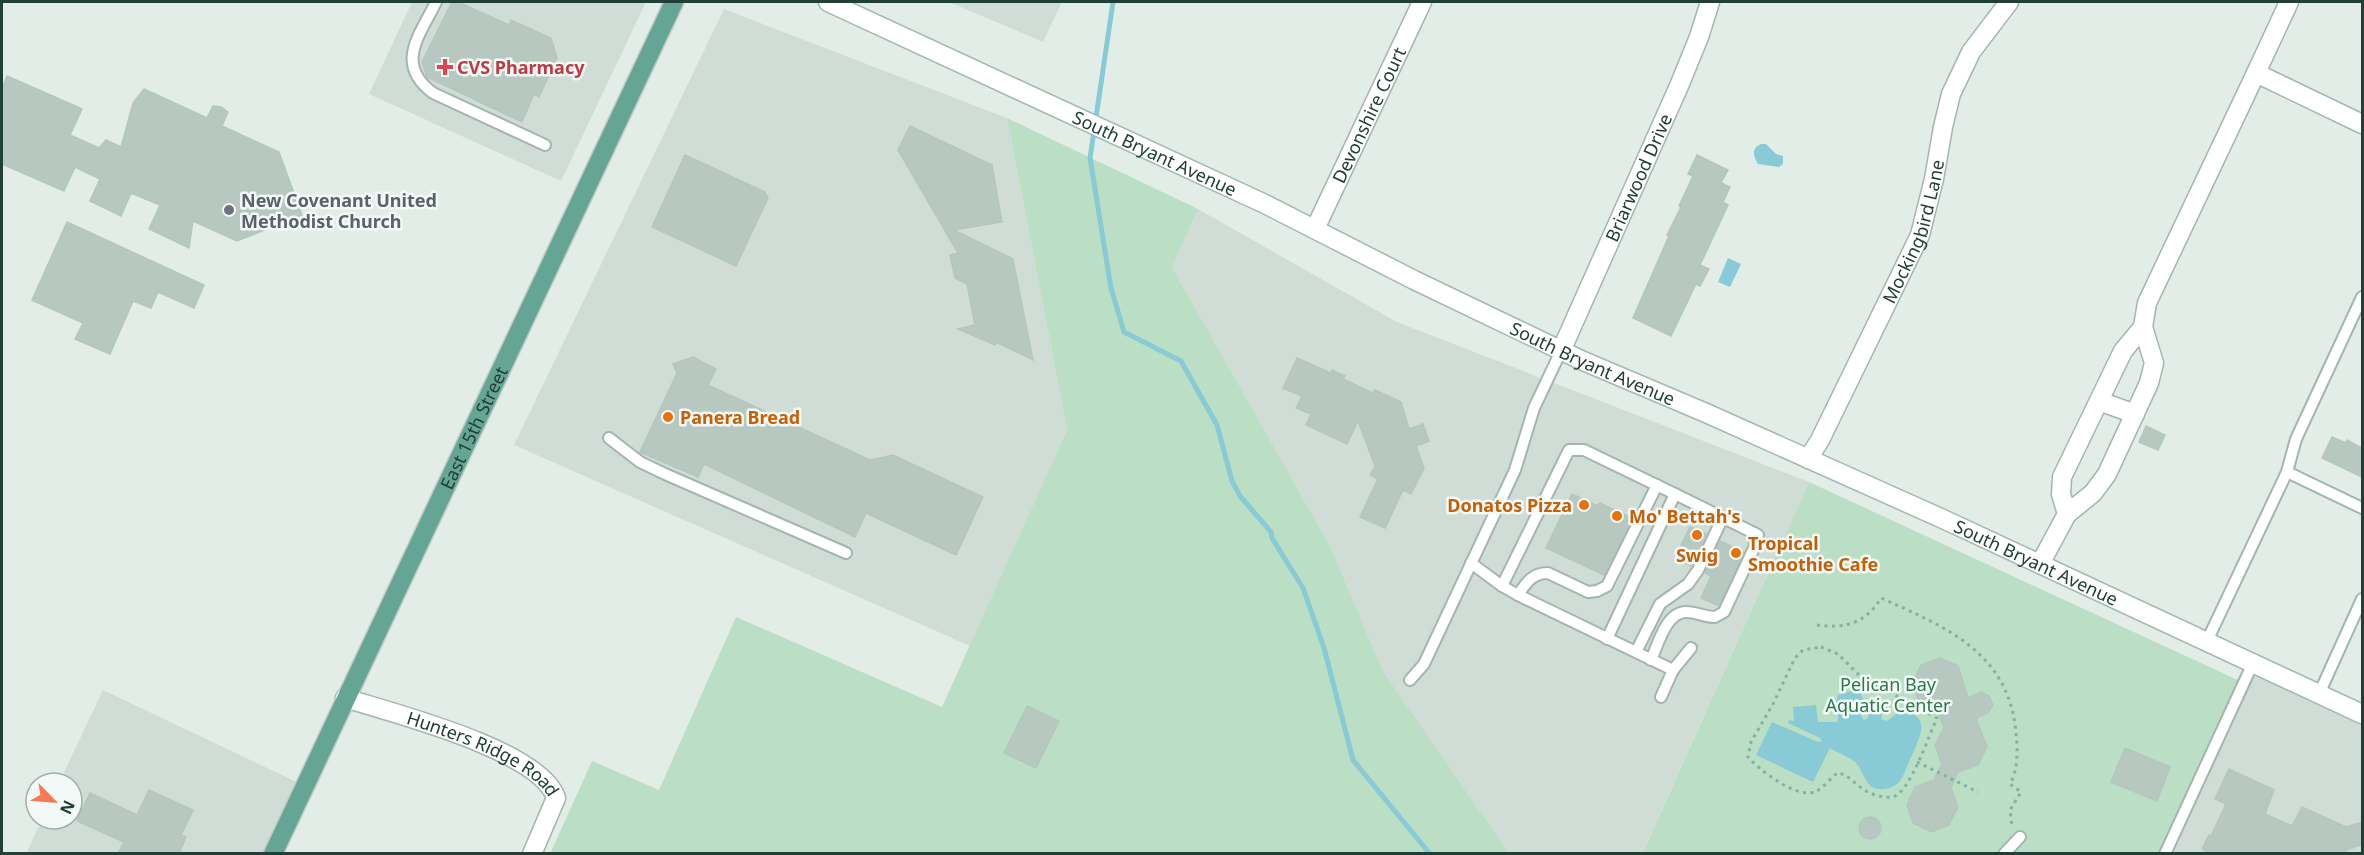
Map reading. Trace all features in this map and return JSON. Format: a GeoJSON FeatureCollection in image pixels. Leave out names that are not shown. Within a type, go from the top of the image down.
{"type":"FeatureCollection","features":[{"type":"Feature","properties":{"kind":"main road","name":"East 15th Street"},"geometry":{"type":"LineString","coordinates":[[273,854],[674,2]]}},
{"type":"Feature","properties":{"kind":"street","name":"South Bryant Avenue"},"geometry":{"type":"LineString","coordinates":[[828,2],[1315,229],[1561,351],[2040,564],[2362,714]]}},
{"type":"Feature","properties":{"kind":"street","name":"Devonshire Court"},"geometry":{"type":"LineString","coordinates":[[1315,229],[1422,2]]}},
{"type":"Feature","properties":{"kind":"street","name":"Briarwood Drive"},"geometry":{"type":"LineString","coordinates":[[1561,351],[1679,86],[1699,38],[1710,2]]}},
{"type":"Feature","properties":{"kind":"street","name":"Mockingbird Lane"},"geometry":{"type":"LineString","coordinates":[[1808,459],[1820,440],[1920,236],[1951,94],[1971,52],[2009,2]]}},
{"type":"Feature","properties":{"kind":"street"},"geometry":{"type":"LineString","coordinates":[[2040,564],[2067,514],[2093,493],[2107,474],[2149,383],[2154,363],[2143,327],[2147,303],[2289,2]]}},
{"type":"Feature","properties":{"kind":"street"},"geometry":{"type":"LineString","coordinates":[[2256,73],[2362,124]]}},
{"type":"Feature","properties":{"kind":"street"},"geometry":{"type":"LineString","coordinates":[[2067,514],[2061,494],[2062,477],[2123,351],[2143,327]]}},
{"type":"Feature","properties":{"kind":"street"},"geometry":{"type":"LineString","coordinates":[[2099,400],[2135,414]]}},
{"type":"Feature","properties":{"kind":"street","name":"Hunters Ridge Road"},"geometry":{"type":"LineString","coordinates":[[345,698],[461,735],[515,758],[553,789],[556,798],[532,854]]}},
{"type":"Feature","properties":{"kind":"lane"},"geometry":{"type":"LineString","coordinates":[[436,2],[411,54],[418,80],[433,93],[545,145]]}},
{"type":"Feature","properties":{"kind":"lane"},"geometry":{"type":"LineString","coordinates":[[2207,641],[2287,472],[2296,439],[2362,297]]}},
{"type":"Feature","properties":{"kind":"lane"},"geometry":{"type":"LineString","coordinates":[[1410,680],[1424,664],[1515,470],[1534,408],[1561,351]]}},
{"type":"Feature","properties":{"kind":"lane"},"geometry":{"type":"LineString","coordinates":[[609,438],[648,466],[846,553]]}},
{"type":"Feature","properties":{"kind":"lane"},"geometry":{"type":"LineString","coordinates":[[1502,586],[1569,450],[1584,450],[1756,534],[1755,546],[1724,612],[1715,617],[1683,611],[1674,616],[1652,660]]}},
{"type":"Feature","properties":{"kind":"lane"},"geometry":{"type":"LineString","coordinates":[[2287,472],[2362,508]]}},
{"type":"Feature","properties":{"kind":"lane"},"geometry":{"type":"LineString","coordinates":[[1518,595],[1531,577],[1541,573],[1548,573],[1588,591],[1597,591],[1607,586],[1657,485]]}},
{"type":"Feature","properties":{"kind":"lane"},"geometry":{"type":"LineString","coordinates":[[1607,639],[1675,494]]}},
{"type":"Feature","properties":{"kind":"lane"},"geometry":{"type":"LineString","coordinates":[[1636,652],[1660,604],[1688,584],[1698,570],[1723,517]]}},
{"type":"Feature","properties":{"kind":"lane"},"geometry":{"type":"LineString","coordinates":[[1471,563],[1518,595],[1673,670]]}},
{"type":"Feature","properties":{"kind":"lane"},"geometry":{"type":"LineString","coordinates":[[2319,694],[2362,599]]}},
{"type":"Feature","properties":{"kind":"lane"},"geometry":{"type":"LineString","coordinates":[[1661,697],[1673,670],[1691,648]]}},
{"type":"Feature","properties":{"kind":"lane"},"geometry":{"type":"LineString","coordinates":[[2165,854],[2253,663]]}},
{"type":"Feature","properties":{"kind":"lane"},"geometry":{"type":"LineString","coordinates":[[2004,854],[2020,837]]}},
{"type":"Feature","properties":{"kind":"path"},"geometry":{"type":"LineString","coordinates":[[1817,625],[1832,627],[1852,624],[1869,614],[1881,598],[1958,636],[1991,665],[2008,694],[2016,724],[2017,758],[2014,777],[2010,784],[2021,792],[2010,810],[2012,826],[2009,831]]}},
{"type":"Feature","properties":{"kind":"path"},"geometry":{"type":"LineString","coordinates":[[1821,647],[1838,654],[1852,670],[1867,681],[1937,718],[1917,762],[1906,786],[1896,795],[1888,797],[1869,793],[1847,777],[1837,773],[1816,791],[1803,793],[1770,776],[1753,763],[1748,757],[1748,750],[1795,658],[1803,650],[1821,647]]}},
{"type":"Feature","properties":{"kind":"path"},"geometry":{"type":"LineString","coordinates":[[1917,762],[1978,792]]}},
{"type":"Feature","properties":{"kind":"shaded area"},"geometry":{"type":"Polygon","coordinates":[[[412,2],[646,2],[561,181],[369,94],[412,2]]]}},
{"type":"Feature","properties":{"kind":"shaded area"},"geometry":{"type":"Polygon","coordinates":[[[949,2],[1062,2],[1043,42],[949,2]]]}},
{"type":"Feature","properties":{"kind":"shaded area"},"geometry":{"type":"Polygon","coordinates":[[[724,9],[1007,118],[1067,430],[970,646],[514,445],[724,9]]]}},
{"type":"Feature","properties":{"kind":"shaded area"},"geometry":{"type":"Polygon","coordinates":[[[1198,209],[1397,322],[1809,482],[1642,853],[1509,853],[1383,671],[1330,546],[1172,267],[1198,209]]]}},
{"type":"Feature","properties":{"kind":"shaded area"},"geometry":{"type":"Polygon","coordinates":[[[2250,661],[2362,714],[2362,853],[2159,854],[2250,661]]]}},
{"type":"Feature","properties":{"kind":"shaded area"},"geometry":{"type":"Polygon","coordinates":[[[103,690],[305,786],[273,853],[26,854],[37,831],[84,831],[84,771],[65,771],[103,690]]]}},
{"type":"Feature","properties":{"kind":"green space"},"geometry":{"type":"Polygon","coordinates":[[[1007,118],[1198,209],[1172,267],[1330,546],[1383,671],[1509,853],[550,854],[592,761],[659,790],[736,617],[942,707],[1067,430],[1007,118]]]}},
{"type":"Feature","properties":{"kind":"green space","name":"Pelican Bay Aquatic Center"},"geometry":{"type":"Polygon","coordinates":[[[1809,482],[2240,681],[2159,853],[1642,854],[1809,482]]]}},
{"type":"Feature","properties":{"kind":"water"},"geometry":{"type":"Polygon","coordinates":[[[1761,144],[1766,144],[1776,154],[1783,156],[1783,164],[1779,167],[1758,164],[1754,152],[1761,144]]]}},
{"type":"Feature","properties":{"kind":"water"},"geometry":{"type":"Polygon","coordinates":[[[1728,258],[1741,264],[1730,287],[1718,282],[1728,258]]]}},
{"type":"Feature","properties":{"kind":"water"},"geometry":{"type":"Polygon","coordinates":[[[1854,690],[1861,694],[1865,704],[1861,716],[1864,720],[1868,718],[1868,706],[1872,702],[1879,702],[1884,706],[1881,719],[1887,721],[1899,712],[1916,716],[1920,721],[1921,733],[1900,781],[1894,786],[1883,789],[1872,787],[1855,762],[1830,748],[1813,782],[1756,755],[1772,722],[1818,742],[1822,741],[1788,723],[1789,720],[1794,721],[1793,707],[1816,705],[1818,722],[1837,722],[1838,695],[1854,690]]]}},
{"type":"Feature","properties":{"kind":"building","name":"CVS Pharmacy"},"geometry":{"type":"Polygon","coordinates":[[[452,2],[458,2],[509,25],[511,20],[551,38],[557,58],[539,97],[534,94],[522,122],[427,77],[422,62],[452,2]]]}},
{"type":"Feature","properties":{"kind":"building","name":"New Covenant United Methodist Church"},"geometry":{"type":"Polygon","coordinates":[[[7,76],[82,109],[70,135],[99,148],[106,140],[121,147],[133,103],[144,89],[207,118],[213,106],[221,107],[228,112],[222,126],[279,152],[302,215],[237,241],[193,221],[189,248],[149,229],[160,205],[131,193],[121,216],[90,201],[100,179],[75,167],[64,191],[2,164],[2,88],[7,76]]]}},
{"type":"Feature","properties":{"kind":"building"},"geometry":{"type":"Polygon","coordinates":[[[910,126],[992,165],[1002,222],[954,230],[1013,259],[1033,360],[996,342],[995,345],[958,329],[975,325],[967,284],[955,278],[950,255],[958,253],[898,150],[910,126]]]}},
{"type":"Feature","properties":{"kind":"building"},"geometry":{"type":"Polygon","coordinates":[[[685,155],[765,192],[768,198],[736,266],[652,227],[685,155]]]}},
{"type":"Feature","properties":{"kind":"building"},"geometry":{"type":"Polygon","coordinates":[[[1697,155],[1728,170],[1721,183],[1730,187],[1723,202],[1728,205],[1700,265],[1709,269],[1700,286],[1696,284],[1671,336],[1633,318],[1681,207],[1679,206],[1693,176],[1688,174],[1697,155]]]}},
{"type":"Feature","properties":{"kind":"building"},"geometry":{"type":"Polygon","coordinates":[[[67,222],[204,285],[194,308],[158,292],[151,308],[133,301],[110,354],[75,339],[83,323],[32,300],[67,222]]]}},
{"type":"Feature","properties":{"kind":"building"},"geometry":{"type":"Polygon","coordinates":[[[693,357],[716,369],[708,385],[870,460],[893,455],[983,497],[956,555],[866,513],[855,537],[704,464],[698,477],[640,452],[677,373],[673,364],[693,357]]]}},
{"type":"Feature","properties":{"kind":"building"},"geometry":{"type":"Polygon","coordinates":[[[1297,358],[1331,373],[1332,370],[1345,376],[1343,379],[1373,393],[1375,390],[1401,402],[1409,429],[1423,424],[1429,441],[1416,446],[1424,468],[1411,494],[1403,490],[1385,528],[1360,517],[1378,479],[1370,475],[1375,466],[1358,421],[1347,444],[1306,425],[1311,414],[1296,408],[1302,396],[1283,388],[1297,358]]]}},
{"type":"Feature","properties":{"kind":"building"},"geometry":{"type":"Polygon","coordinates":[[[2146,426],[2165,435],[2158,450],[2139,442],[2146,426]]]}},
{"type":"Feature","properties":{"kind":"building"},"geometry":{"type":"Polygon","coordinates":[[[2332,437],[2346,443],[2347,440],[2362,448],[2362,477],[2322,458],[2332,437]]]}},
{"type":"Feature","properties":{"kind":"building"},"geometry":{"type":"Polygon","coordinates":[[[1572,494],[1598,506],[1600,503],[1632,518],[1604,575],[1546,548],[1572,494]]]}},
{"type":"Feature","properties":{"kind":"building"},"geometry":{"type":"Polygon","coordinates":[[[1690,527],[1706,534],[1691,566],[1675,558],[1690,527]]]}},
{"type":"Feature","properties":{"kind":"building"},"geometry":{"type":"Polygon","coordinates":[[[1720,541],[1744,552],[1719,606],[1701,598],[1711,576],[1705,573],[1720,541]]]}},
{"type":"Feature","properties":{"kind":"building"},"geometry":{"type":"Polygon","coordinates":[[[1940,658],[1958,666],[1968,698],[1981,692],[1989,696],[1993,705],[1988,713],[1976,718],[1987,747],[1978,765],[1958,772],[1951,788],[1958,807],[1949,825],[1931,832],[1913,823],[1907,805],[1915,787],[1934,780],[1942,764],[1935,745],[1944,727],[1937,710],[1919,702],[1912,683],[1921,665],[1940,658]]]}},
{"type":"Feature","properties":{"kind":"building"},"geometry":{"type":"Polygon","coordinates":[[[1027,706],[1059,721],[1036,768],[1004,753],[1027,706]]]}},
{"type":"Feature","properties":{"kind":"building"},"geometry":{"type":"Polygon","coordinates":[[[2125,748],[2170,767],[2157,801],[2111,782],[2125,748]]]}},
{"type":"Feature","properties":{"kind":"building"},"geometry":{"type":"Polygon","coordinates":[[[2229,769],[2274,790],[2265,814],[2292,826],[2302,807],[2346,827],[2362,822],[2362,844],[2338,854],[2211,854],[2202,849],[2209,835],[2211,836],[2226,804],[2215,799],[2229,769]]]}},
{"type":"Feature","properties":{"kind":"building"},"geometry":{"type":"Polygon","coordinates":[[[149,790],[193,810],[181,835],[186,837],[179,854],[118,854],[124,842],[84,824],[84,806],[90,793],[137,815],[149,790]]]}},
{"type":"Feature","properties":{"kind":"building"},"geometry":{"type":"Polygon","coordinates":[[[1870,817],[1878,820],[1881,828],[1878,836],[1870,839],[1862,836],[1859,828],[1862,820],[1870,817]]]}},
{"type":"Feature","properties":{"kind":"waterway"},"geometry":{"type":"LineString","coordinates":[[1113,2],[1090,158],[1111,288],[1124,332],[1181,361],[1217,425],[1232,481],[1240,496],[1271,532],[1272,538],[1303,588],[1324,648],[1353,760],[1430,854]]}},
{"type":"Feature","properties":{"kind":"place","name":"CVS Pharmacy"},"geometry":{"type":"Point","coordinates":[445,67]}},
{"type":"Feature","properties":{"kind":"place","name":"New Covenant United Methodist Church"},"geometry":{"type":"Point","coordinates":[229,210]}},
{"type":"Feature","properties":{"kind":"place","name":"Panera Bread"},"geometry":{"type":"Point","coordinates":[668,417]}},
{"type":"Feature","properties":{"kind":"place","name":"Donatos Pizza"},"geometry":{"type":"Point","coordinates":[1584,505]}},
{"type":"Feature","properties":{"kind":"place","name":"Mo' Bettah's"},"geometry":{"type":"Point","coordinates":[1617,516]}},
{"type":"Feature","properties":{"kind":"place","name":"Swig"},"geometry":{"type":"Point","coordinates":[1697,535]}},
{"type":"Feature","properties":{"kind":"place","name":"Tropical Smoothie Cafe"},"geometry":{"type":"Point","coordinates":[1736,553]}}]}
